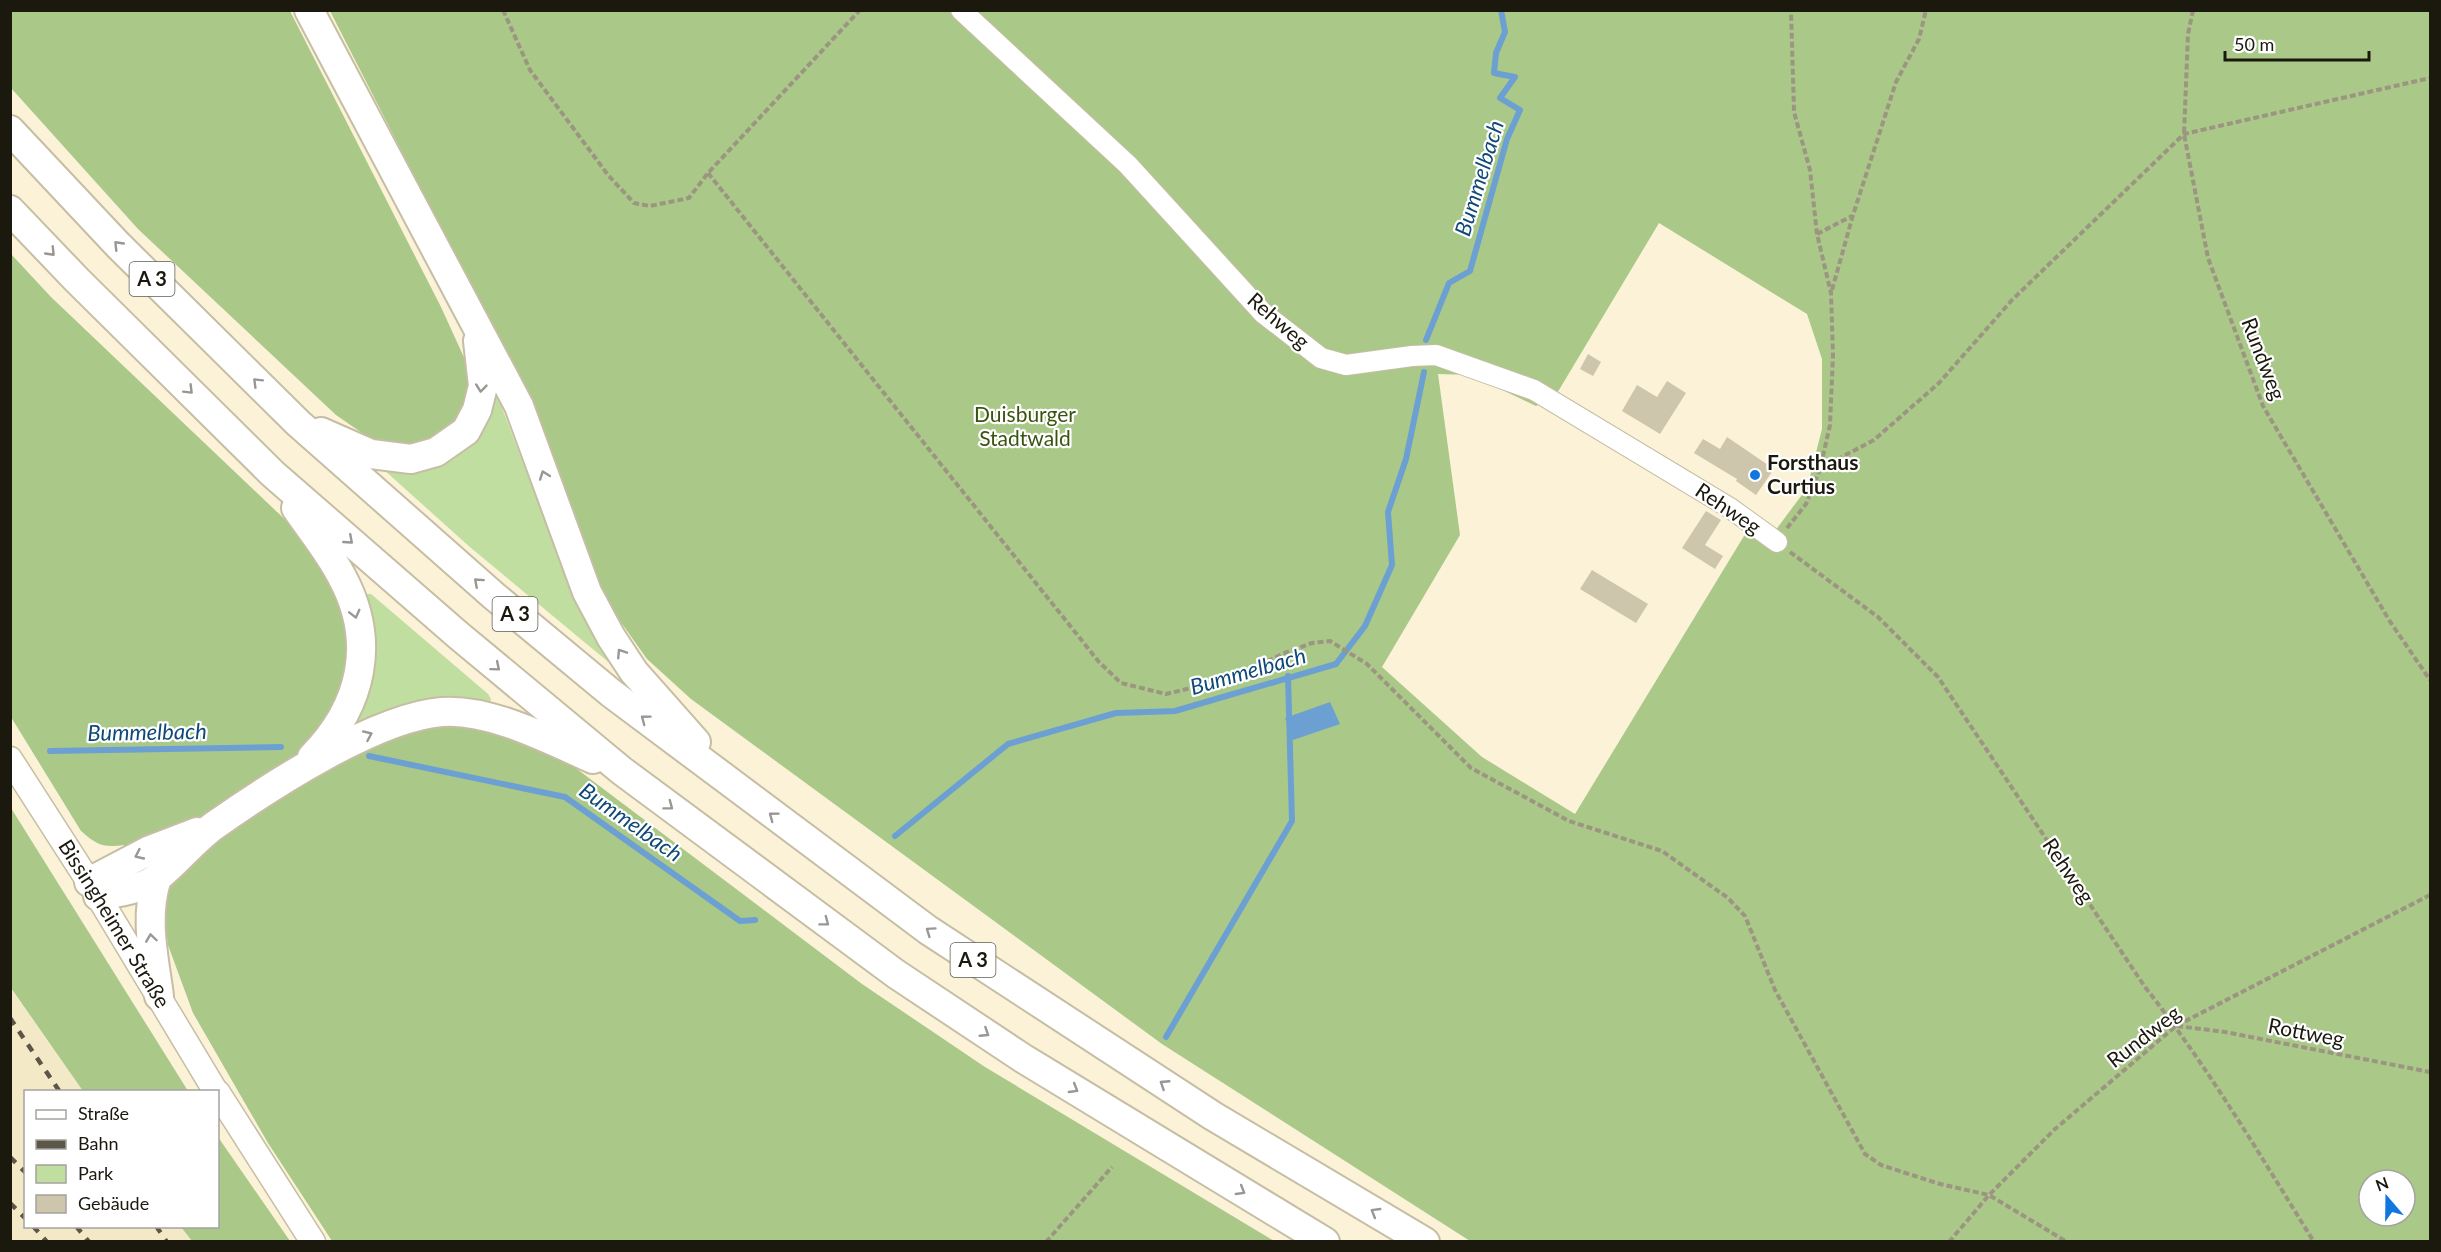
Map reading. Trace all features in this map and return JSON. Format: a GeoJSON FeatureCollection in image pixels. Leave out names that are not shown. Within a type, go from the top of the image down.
{"type":"FeatureCollection","features":[{"type":"Feature","properties":{"kind":"highway"},"geometry":{"type":"LineString","coordinates":[[309,10],[519,406],[587,592],[611,637],[634,672],[741,792]]}},
{"type":"Feature","properties":{"kind":"highway","name":"A 3"},"geometry":{"type":"LineString","coordinates":[[10,130],[118,245],[298,423],[494,596],[611,693],[928,930],[1213,1116],[1425,1242]]}},
{"type":"Feature","properties":{"kind":"highway","name":"A 3"},"geometry":{"type":"LineString","coordinates":[[10,210],[77,280],[273,474],[458,635],[622,771],[896,974],[1024,1059],[1325,1242]]}},
{"type":"Feature","properties":{"kind":"highway"},"geometry":{"type":"LineString","coordinates":[[298,423],[371,454],[411,459],[436,452],[466,431],[477,410],[483,386],[477,330]]}},
{"type":"Feature","properties":{"kind":"highway"},"geometry":{"type":"LineString","coordinates":[[273,474],[343,577],[356,614],[362,655],[358,684],[347,710],[328,741],[298,772]]}},
{"type":"Feature","properties":{"kind":"highway"},"geometry":{"type":"LineString","coordinates":[[93,889],[134,889],[157,878],[213,826],[298,772],[364,736],[401,721],[442,711],[478,715],[515,725],[622,771]]}},
{"type":"Feature","properties":{"kind":"highway"},"geometry":{"type":"LineString","coordinates":[[93,889],[150,850],[213,826]]}},
{"type":"Feature","properties":{"kind":"highway"},"geometry":{"type":"LineString","coordinates":[[157,878],[152,893],[149,923],[159,996]]}},
{"type":"Feature","properties":{"kind":"main road","name":"Bissingheimer Straße"},"geometry":{"type":"LineString","coordinates":[[10,759],[93,889],[215,1090]]}},
{"type":"Feature","properties":{"kind":"main road","name":"Bissingheimer Straße"},"geometry":{"type":"LineString","coordinates":[[219,1096],[313,1242]]}},
{"type":"Feature","properties":{"kind":"lane","name":"Rehweg"},"geometry":{"type":"LineString","coordinates":[[961,10],[1128,165],[1263,313],[1321,358],[1346,365],[1436,355],[1534,390],[1730,508],[1777,542]]}},
{"type":"Feature","properties":{"kind":"path"},"geometry":{"type":"LineString","coordinates":[[503,10],[530,70],[608,175],[634,203],[650,206],[689,198],[708,173],[860,10]]}},
{"type":"Feature","properties":{"kind":"path"},"geometry":{"type":"LineString","coordinates":[[1777,542],[1806,504],[1820,469],[1830,425],[1833,355],[1831,293],[1817,234],[1810,170],[1794,112],[1791,10]]}},
{"type":"Feature","properties":{"kind":"path"},"geometry":{"type":"LineString","coordinates":[[1831,293],[1852,215],[1896,82],[1919,39],[1926,10]]}},
{"type":"Feature","properties":{"kind":"path","name":"Rundweg"},"geometry":{"type":"LineString","coordinates":[[2193,10],[2188,34],[2184,134],[2208,258],[2263,406],[2389,620],[2430,680]]}},
{"type":"Feature","properties":{"kind":"path"},"geometry":{"type":"LineString","coordinates":[[1820,469],[1874,440],[1939,383],[2013,300],[2184,134],[2430,78]]}},
{"type":"Feature","properties":{"kind":"path"},"geometry":{"type":"LineString","coordinates":[[708,173],[1099,662],[1121,683],[1166,694],[1238,677],[1282,654],[1312,642],[1330,642],[1368,664],[1471,768],[1569,821],[1662,851],[1728,898],[1745,916],[1775,990],[1865,1154],[1881,1166],[1940,1184],[1989,1195],[2067,1242]]}},
{"type":"Feature","properties":{"kind":"path"},"geometry":{"type":"LineString","coordinates":[[1817,234],[1852,215]]}},
{"type":"Feature","properties":{"kind":"path","name":"Rehweg"},"geometry":{"type":"LineString","coordinates":[[1777,542],[1878,617],[1938,677],[2145,987],[2176,1026],[2314,1242]]}},
{"type":"Feature","properties":{"kind":"path","name":"Rundweg"},"geometry":{"type":"LineString","coordinates":[[1949,1242],[1989,1195],[2055,1129],[2176,1026],[2430,895]]}},
{"type":"Feature","properties":{"kind":"path","name":"Rottweg"},"geometry":{"type":"LineString","coordinates":[[2176,1026],[2225,1032],[2430,1072]]}},
{"type":"Feature","properties":{"kind":"path"},"geometry":{"type":"LineString","coordinates":[[1046,1242],[1112,1167]]}},
{"type":"Feature","properties":{"kind":"shaded area"},"geometry":{"type":"Polygon","coordinates":[[[10,988],[82,1090],[24,1090],[24,1228],[182,1228],[192,1241],[11,1241],[10,988]]]}},
{"type":"Feature","properties":{"kind":"green space"},"geometry":{"type":"Polygon","coordinates":[[[10,11],[290,11],[441,307],[467,364],[470,382],[468,404],[457,423],[436,439],[412,447],[375,442],[336,415],[138,229],[11,88],[10,11]]]}},
{"type":"Feature","properties":{"kind":"green space","name":"Duisburger Stadtwald"},"geometry":{"type":"Polygon","coordinates":[[[330,11],[2430,11],[2430,1241],[1470,1241],[1162,1044],[691,699],[647,659],[608,604],[474,293],[330,11]],[[1659,223],[1556,395],[1536,406],[1471,375],[1438,374],[1460,535],[1382,667],[1482,757],[1575,814],[1747,531],[1775,531],[1807,488],[1822,429],[1822,359],[1807,314],[1659,223]]]}},
{"type":"Feature","properties":{"kind":"green space"},"geometry":{"type":"Polygon","coordinates":[[[11,254],[51,297],[317,550],[351,618],[350,687],[293,761],[179,829],[127,852],[124,845],[101,844],[81,831],[11,717],[11,254]]]}},
{"type":"Feature","properties":{"kind":"green space"},"geometry":{"type":"Polygon","coordinates":[[[494,387],[575,599],[615,662],[612,665],[471,548],[383,469],[494,387]]]}},
{"type":"Feature","properties":{"kind":"green space"},"geometry":{"type":"Polygon","coordinates":[[[365,594],[371,594],[488,694],[490,702],[349,728],[365,594]]]}},
{"type":"Feature","properties":{"kind":"green space"},"geometry":{"type":"Polygon","coordinates":[[[444,721],[511,734],[573,766],[862,984],[985,1067],[1274,1241],[332,1241],[268,1143],[193,1013],[168,945],[165,920],[167,904],[159,903],[169,881],[215,839],[359,749],[444,721]]]}},
{"type":"Feature","properties":{"kind":"green space"},"geometry":{"type":"Polygon","coordinates":[[[11,808],[187,1090],[82,1090],[11,988],[11,808]]]}},
{"type":"Feature","properties":{"kind":"green space"},"geometry":{"type":"Polygon","coordinates":[[[219,1138],[290,1241],[192,1241],[182,1228],[219,1228],[219,1138]]]}},
{"type":"Feature","properties":{"kind":"water"},"geometry":{"type":"Polygon","coordinates":[[[1330,702],[1340,724],[1293,740],[1285,718],[1330,702]]]}},
{"type":"Feature","properties":{"kind":"building"},"geometry":{"type":"Polygon","coordinates":[[[1588,354],[1601,362],[1593,376],[1580,369],[1588,354]]]}},
{"type":"Feature","properties":{"kind":"building"},"geometry":{"type":"Polygon","coordinates":[[[1667,381],[1686,393],[1660,434],[1622,411],[1637,385],[1657,397],[1667,381]]]}},
{"type":"Feature","properties":{"kind":"building"},"geometry":{"type":"Polygon","coordinates":[[[1727,437],[1774,469],[1756,495],[1736,481],[1737,479],[1694,453],[1703,439],[1720,449],[1727,437]]]}},
{"type":"Feature","properties":{"kind":"building"},"geometry":{"type":"Polygon","coordinates":[[[1706,511],[1721,520],[1705,545],[1723,556],[1715,569],[1682,548],[1706,511]]]}},
{"type":"Feature","properties":{"kind":"building"},"geometry":{"type":"Polygon","coordinates":[[[1592,570],[1648,604],[1636,623],[1580,589],[1592,570]]]}},
{"type":"Feature","properties":{"kind":"waterway","name":"Bummelbach"},"geometry":{"type":"LineString","coordinates":[[1426,340],[1449,283],[1470,271],[1507,139],[1520,110],[1500,98],[1515,77],[1494,73],[1496,53],[1505,32],[1501,10]]}},
{"type":"Feature","properties":{"kind":"waterway","name":"Bummelbach"},"geometry":{"type":"LineString","coordinates":[[895,836],[1008,744],[1116,713],[1175,711],[1336,664],[1365,626],[1392,565],[1388,512],[1406,459],[1424,372]]}},
{"type":"Feature","properties":{"kind":"waterway"},"geometry":{"type":"LineString","coordinates":[[1166,1037],[1292,821],[1288,676]]}},
{"type":"Feature","properties":{"kind":"waterway","name":"Bummelbach"},"geometry":{"type":"LineString","coordinates":[[50,751],[281,747]]}},
{"type":"Feature","properties":{"kind":"waterway","name":"Bummelbach"},"geometry":{"type":"LineString","coordinates":[[369,756],[565,797],[740,921],[755,920]]}},
{"type":"Feature","properties":{"kind":"railway"},"geometry":{"type":"LineString","coordinates":[[10,1018],[59,1090]]}},
{"type":"Feature","properties":{"kind":"railway"},"geometry":{"type":"LineString","coordinates":[[10,1157],[24,1171]]}},
{"type":"Feature","properties":{"kind":"railway"},"geometry":{"type":"LineString","coordinates":[[10,1203],[24,1217]]}},
{"type":"Feature","properties":{"kind":"railway"},"geometry":{"type":"LineString","coordinates":[[35,1228],[47,1242]]}},
{"type":"Feature","properties":{"kind":"railway"},"geometry":{"type":"LineString","coordinates":[[78,1228],[89,1242]]}},
{"type":"Feature","properties":{"kind":"railway"},"geometry":{"type":"LineString","coordinates":[[157,1228],[167,1242]]}},
{"type":"Feature","properties":{"kind":"place","name":"Forsthaus Curtius"},"geometry":{"type":"Point","coordinates":[1755,475]}}]}
